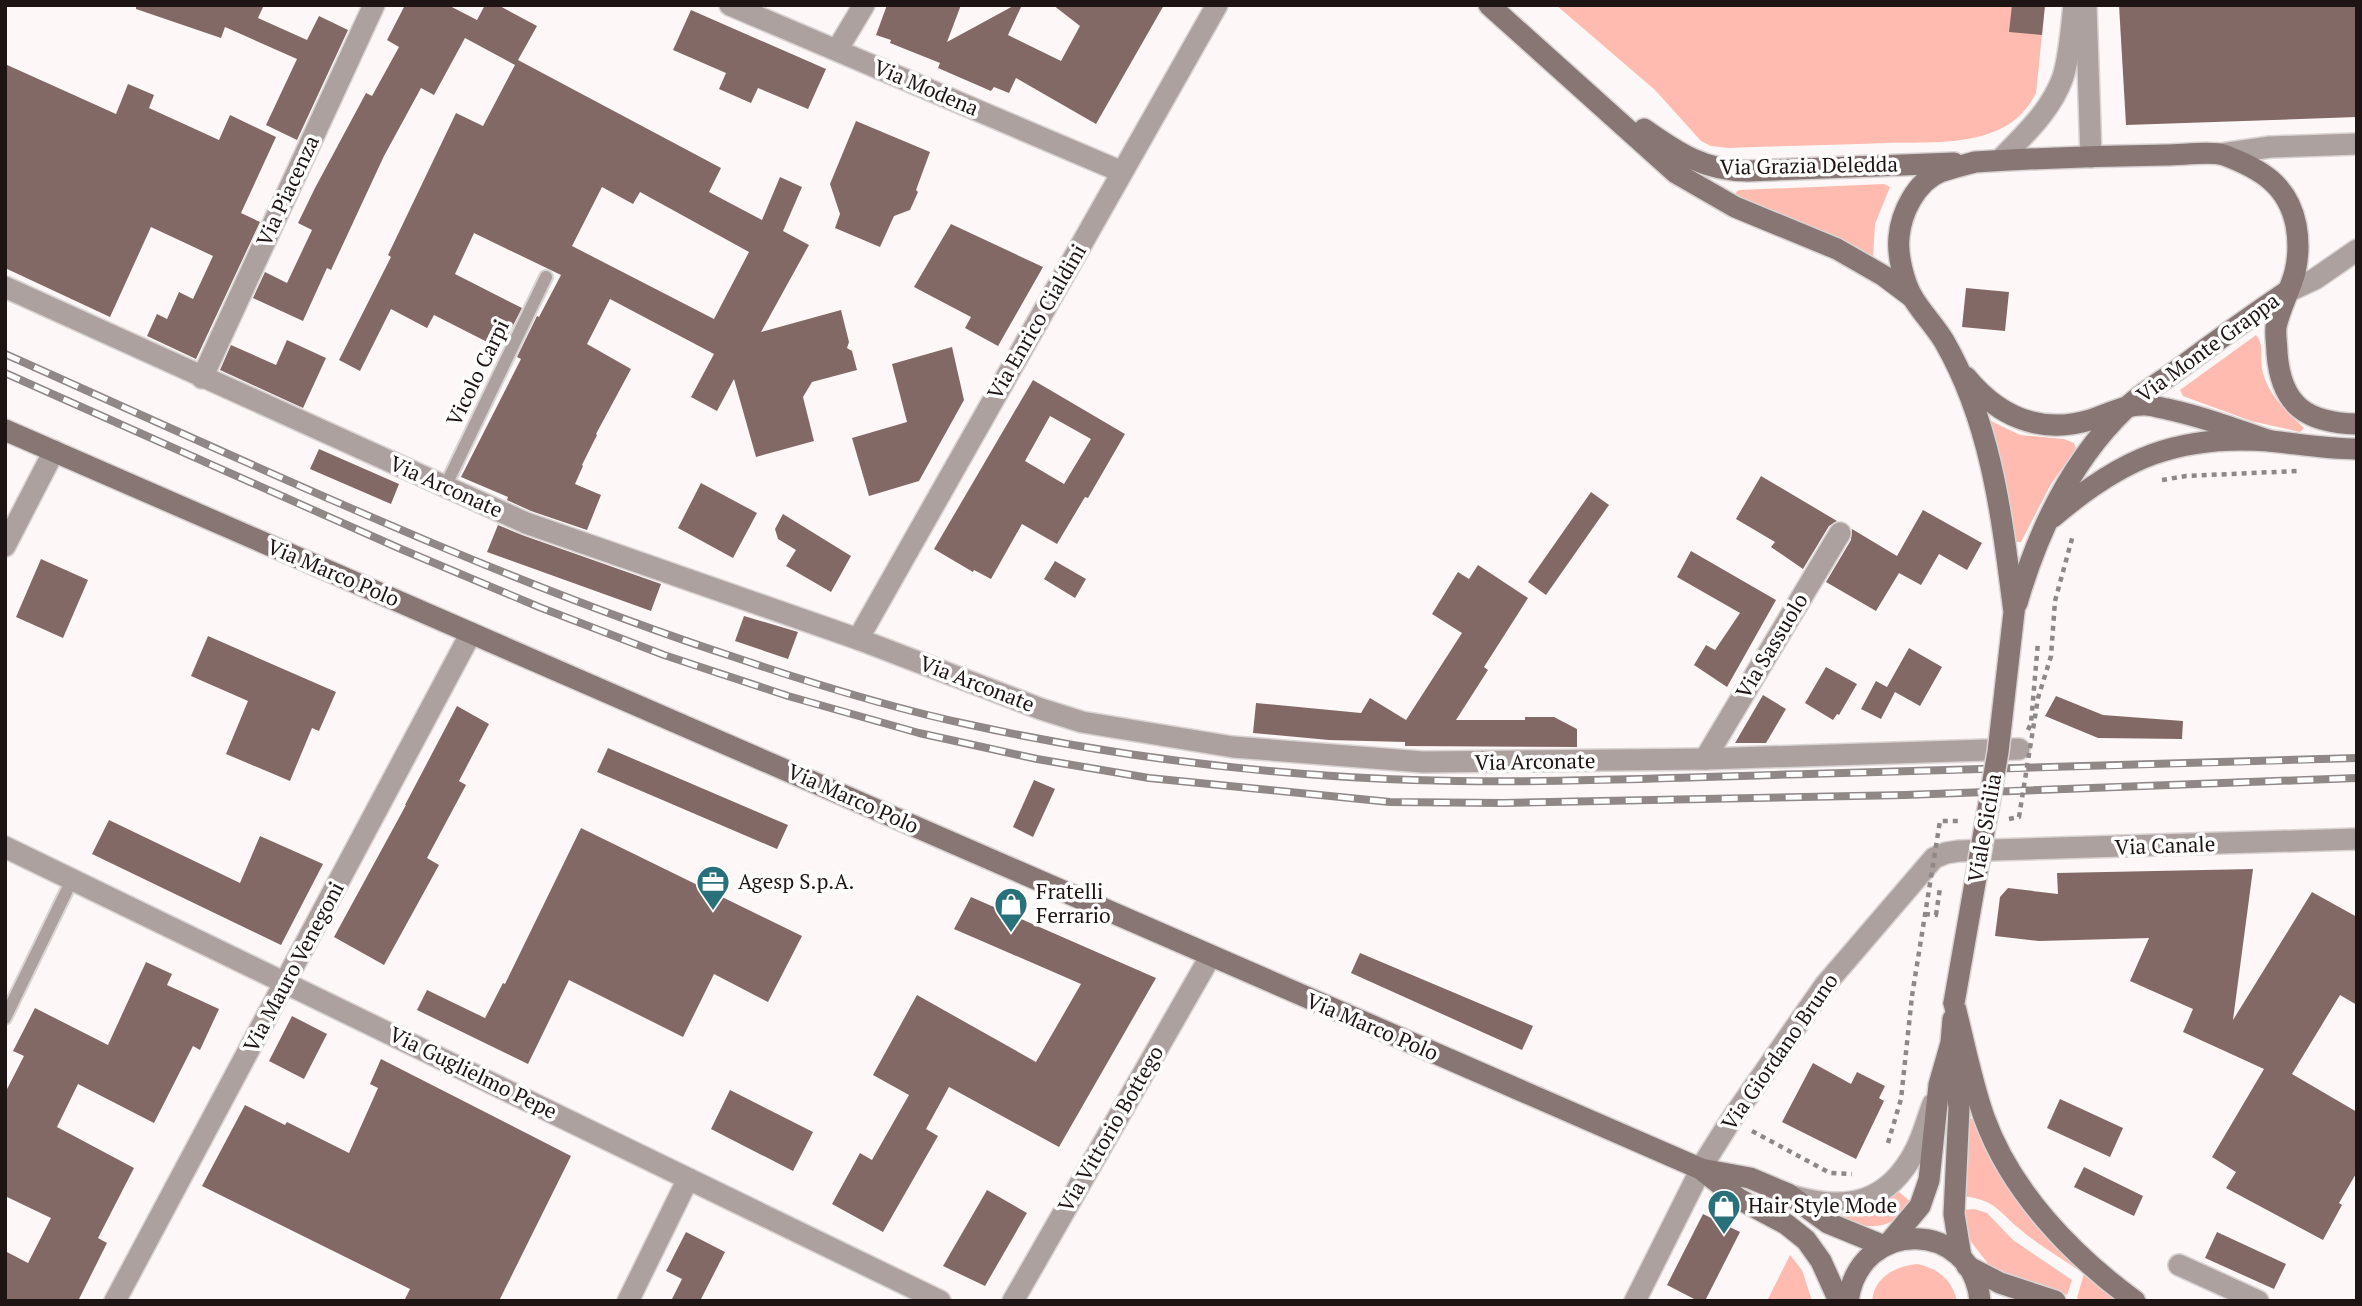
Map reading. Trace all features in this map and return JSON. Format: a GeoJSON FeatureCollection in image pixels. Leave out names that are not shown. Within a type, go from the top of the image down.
{"type":"FeatureCollection","features":[{"type":"Feature","properties":{"kind":"main road","name":"Via Grazia Deledda"},"geometry":{"type":"LineString","coordinates":[[1489,5],[1668,166],[1696,187],[1735,207],[1838,249],[1884,276],[1912,297]]}},
{"type":"Feature","properties":{"kind":"main road","name":"Via Grazia Deledda"},"geometry":{"type":"LineString","coordinates":[[1581,86],[1672,150],[1718,169],[1748,171],[1975,162]]}},
{"type":"Feature","properties":{"kind":"main road","name":"Via Monte Grappa"},"geometry":{"type":"LineString","coordinates":[[2221,154],[2265,174],[2286,195],[2292,208],[2300,247],[2294,274],[2285,293],[2126,408],[2098,438],[2076,469],[2046,522],[2014,612],[1995,477],[1974,410],[1944,341],[1912,297],[1901,261],[1898,240],[1906,208],[1929,179],[1940,172],[1975,162],[2221,154]]}},
{"type":"Feature","properties":{"kind":"main road"},"geometry":{"type":"LineString","coordinates":[[2285,293],[2276,329],[2278,369],[2285,389],[2298,406],[2311,416],[2331,424],[2357,424]]}},
{"type":"Feature","properties":{"kind":"main road","name":"Via Monte Grappa"},"geometry":{"type":"LineString","coordinates":[[1956,365],[1989,402],[2021,420],[2047,425],[2073,424],[2126,408]]}},
{"type":"Feature","properties":{"kind":"main road"},"geometry":{"type":"LineString","coordinates":[[2126,408],[2142,404],[2195,415],[2270,441]]}},
{"type":"Feature","properties":{"kind":"main road","name":"Via Marco Polo"},"geometry":{"type":"LineString","coordinates":[[5,430],[1701,1170],[1739,1199],[1786,1224],[1806,1240],[1821,1261],[1839,1301]]}},
{"type":"Feature","properties":{"kind":"main road"},"geometry":{"type":"LineString","coordinates":[[2046,522],[2100,480],[2150,454],[2198,443],[2270,441],[2357,449]]}},
{"type":"Feature","properties":{"kind":"main road","name":"Viale Sicilia"},"geometry":{"type":"LineString","coordinates":[[1951,1043],[1954,1003],[2003,718],[2014,612]]}},
{"type":"Feature","properties":{"kind":"main road"},"geometry":{"type":"LineString","coordinates":[[1954,1003],[1984,1117],[2009,1168],[2047,1220],[2135,1301]]}},
{"type":"Feature","properties":{"kind":"main road"},"geometry":{"type":"LineString","coordinates":[[1887,1244],[1915,1213],[1924,1197],[1932,1167],[1940,1085],[1951,1043]]}},
{"type":"Feature","properties":{"kind":"main road"},"geometry":{"type":"LineString","coordinates":[[1951,1043],[1959,1108],[1954,1214],[1964,1262],[1974,1276],[1980,1301]]}},
{"type":"Feature","properties":{"kind":"main road","name":"Via Marco Polo"},"geometry":{"type":"LineString","coordinates":[[1701,1170],[1750,1178],[1788,1194],[1828,1223],[1887,1244]]}},
{"type":"Feature","properties":{"kind":"main road"},"geometry":{"type":"LineString","coordinates":[[1848,1301],[1850,1284],[1861,1264],[1877,1249],[1898,1240],[1921,1238],[1942,1244],[1964,1262],[2000,1283],[2055,1301]]}},
{"type":"Feature","properties":{"kind":"street","name":"Via Piacenza"},"geometry":{"type":"LineString","coordinates":[[202,378],[374,5]]}},
{"type":"Feature","properties":{"kind":"street","name":"Via Modena"},"geometry":{"type":"LineString","coordinates":[[730,5],[1122,172]]}},
{"type":"Feature","properties":{"kind":"street"},"geometry":{"type":"LineString","coordinates":[[837,50],[863,5]]}},
{"type":"Feature","properties":{"kind":"street","name":"Via Enrico Cialdini"},"geometry":{"type":"LineString","coordinates":[[858,639],[1217,5]]}},
{"type":"Feature","properties":{"kind":"street"},"geometry":{"type":"LineString","coordinates":[[2000,160],[2043,115],[2058,88],[2067,60],[2074,5]]}},
{"type":"Feature","properties":{"kind":"street"},"geometry":{"type":"LineString","coordinates":[[2086,5],[2091,157]]}},
{"type":"Feature","properties":{"kind":"street"},"geometry":{"type":"LineString","coordinates":[[2221,154],[2270,147],[2357,144]]}},
{"type":"Feature","properties":{"kind":"street"},"geometry":{"type":"LineString","coordinates":[[2285,293],[2315,279],[2357,250]]}},
{"type":"Feature","properties":{"kind":"street","name":"Via Arconate"},"geometry":{"type":"LineString","coordinates":[[5,287],[526,523],[858,639],[1064,716],[1107,727],[1233,747],[1423,762],[1705,759],[2019,750]]}},
{"type":"Feature","properties":{"kind":"street"},"geometry":{"type":"LineString","coordinates":[[5,546],[54,451]]}},
{"type":"Feature","properties":{"kind":"street","name":"Via Sassuolo"},"geometry":{"type":"LineString","coordinates":[[1705,759],[1840,533]]}},
{"type":"Feature","properties":{"kind":"street","name":"Via Mauro Venegoni"},"geometry":{"type":"LineString","coordinates":[[115,1301],[471,632]]}},
{"type":"Feature","properties":{"kind":"street","name":"Via Canale"},"geometry":{"type":"LineString","coordinates":[[1973,851],[2357,839]]}},
{"type":"Feature","properties":{"kind":"street","name":"Via Guglielmo Pepe"},"geometry":{"type":"LineString","coordinates":[[5,847],[940,1301]]}},
{"type":"Feature","properties":{"kind":"street","name":"Via Giordano Bruno"},"geometry":{"type":"LineString","coordinates":[[1635,1301],[1701,1170],[1726,1128],[1807,1010],[1928,863],[1940,855],[1973,851]]}},
{"type":"Feature","properties":{"kind":"street","name":"Via Vittorio Bottego"},"geometry":{"type":"LineString","coordinates":[[1013,1301],[1210,957]]}},
{"type":"Feature","properties":{"kind":"street"},"geometry":{"type":"LineString","coordinates":[[1788,1194],[1821,1203],[1841,1204],[1863,1199],[1889,1185],[1915,1152],[1940,1085]]}},
{"type":"Feature","properties":{"kind":"street"},"geometry":{"type":"LineString","coordinates":[[628,1301],[688,1179]]}},
{"type":"Feature","properties":{"kind":"street"},"geometry":{"type":"LineString","coordinates":[[2179,1265],[2258,1301]]}},
{"type":"Feature","properties":{"kind":"lane","name":"Vicolo Carpi"},"geometry":{"type":"LineString","coordinates":[[445,486],[546,277]]}},
{"type":"Feature","properties":{"kind":"lane"},"geometry":{"type":"LineString","coordinates":[[5,1018],[72,880]]}},
{"type":"Feature","properties":{"kind":"path"},"geometry":{"type":"LineString","coordinates":[[2157,481],[2186,476],[2303,471]]}},
{"type":"Feature","properties":{"kind":"path"},"geometry":{"type":"LineString","coordinates":[[2004,820],[2020,817],[2038,698],[2051,656],[2055,601],[2071,537],[2077,530]]}},
{"type":"Feature","properties":{"kind":"path"},"geometry":{"type":"LineString","coordinates":[[2031,723],[2039,629]]}},
{"type":"Feature","properties":{"kind":"path"},"geometry":{"type":"LineString","coordinates":[[1884,1150],[1896,1121],[1901,1099],[1912,996],[1940,821],[1965,821]]}},
{"type":"Feature","properties":{"kind":"path"},"geometry":{"type":"LineString","coordinates":[[1926,914],[1949,917]]}},
{"type":"Feature","properties":{"kind":"path"},"geometry":{"type":"LineString","coordinates":[[1751,1130],[1830,1173],[1856,1174]]}},
{"type":"Feature","properties":{"kind":"shaded area"},"geometry":{"type":"Polygon","coordinates":[[[1556,5],[2045,5],[2036,93],[2019,117],[2000,129],[1967,139],[1940,142],[1729,148],[1711,146],[1701,141],[1655,90],[1556,5]]]}},
{"type":"Feature","properties":{"kind":"shaded area"},"geometry":{"type":"Polygon","coordinates":[[[1884,184],[1890,187],[1875,224],[1873,257],[1736,197],[1739,190],[1884,184]]]}},
{"type":"Feature","properties":{"kind":"shaded area"},"geometry":{"type":"Polygon","coordinates":[[[2256,335],[2260,343],[2266,381],[2280,404],[2304,428],[2300,432],[2251,421],[2183,396],[2180,390],[2256,335]]]}},
{"type":"Feature","properties":{"kind":"shaded area"},"geometry":{"type":"Polygon","coordinates":[[[1991,421],[2020,435],[2064,439],[2074,443],[2076,449],[2051,484],[2021,542],[2013,542],[1985,425],[1991,421]]]}},
{"type":"Feature","properties":{"kind":"shaded area"},"geometry":{"type":"Polygon","coordinates":[[[1973,1118],[2079,1266],[2077,1269],[2029,1236],[1990,1204],[1963,1196],[1967,1119],[1973,1118]]]}},
{"type":"Feature","properties":{"kind":"shaded area"},"geometry":{"type":"Polygon","coordinates":[[[1898,1191],[1911,1202],[1898,1218],[1889,1223],[1868,1226],[1840,1219],[1841,1216],[1871,1206],[1898,1191]]]}},
{"type":"Feature","properties":{"kind":"shaded area"},"geometry":{"type":"Polygon","coordinates":[[[1974,1209],[1987,1213],[2013,1240],[2072,1280],[2067,1295],[2017,1285],[1993,1270],[1968,1238],[1962,1210],[1974,1209]]]}},
{"type":"Feature","properties":{"kind":"shaded area"},"geometry":{"type":"Polygon","coordinates":[[[1790,1255],[1802,1270],[1812,1301],[1767,1301],[1790,1255]]]}},
{"type":"Feature","properties":{"kind":"shaded area"},"geometry":{"type":"Polygon","coordinates":[[[1917,1264],[1931,1268],[1943,1276],[1955,1293],[1957,1301],[1872,1301],[1877,1285],[1887,1274],[1901,1267],[1917,1264]]]}},
{"type":"Feature","properties":{"kind":"shaded area"},"geometry":{"type":"Polygon","coordinates":[[[2085,1270],[2120,1301],[2083,1301],[2077,1298],[2085,1270]]]}},
{"type":"Feature","properties":{"kind":"building"},"geometry":{"type":"Polygon","coordinates":[[[136,5],[264,5],[258,18],[307,40],[319,16],[348,30],[297,140],[266,125],[297,59],[225,27],[221,38],[136,9],[136,5]]]}},
{"type":"Feature","properties":{"kind":"building"},"geometry":{"type":"Polygon","coordinates":[[[405,5],[448,5],[477,20],[485,5],[498,5],[537,26],[518,60],[721,168],[709,192],[762,220],[780,177],[802,187],[783,231],[809,245],[761,332],[841,310],[849,342],[847,348],[852,351],[857,370],[812,382],[803,397],[814,441],[756,457],[734,379],[717,411],[691,397],[714,354],[610,299],[587,344],[631,369],[596,434],[575,484],[601,495],[587,530],[531,511],[507,500],[508,497],[461,477],[521,359],[517,357],[537,316],[539,317],[561,275],[474,233],[455,274],[522,308],[501,349],[434,315],[427,328],[391,309],[360,371],[339,360],[391,257],[388,255],[456,113],[483,126],[515,65],[465,38],[434,95],[421,88],[384,156],[331,270],[327,268],[303,321],[253,298],[265,272],[287,283],[312,230],[298,223],[366,93],[372,96],[399,47],[387,40],[405,5]],[[602,187],[572,246],[714,319],[749,252],[640,192],[633,204],[602,187]]]}},
{"type":"Feature","properties":{"kind":"building"},"geometry":{"type":"Polygon","coordinates":[[[887,5],[961,5],[947,42],[1015,5],[1022,5],[1008,35],[1061,61],[1080,26],[1053,5],[1164,5],[1096,124],[1016,78],[1009,93],[994,87],[991,91],[938,68],[940,63],[890,43],[891,40],[876,35],[887,5]]]}},
{"type":"Feature","properties":{"kind":"building"},"geometry":{"type":"Polygon","coordinates":[[[2012,5],[2045,5],[2042,35],[2009,32],[2012,5]]]}},
{"type":"Feature","properties":{"kind":"building"},"geometry":{"type":"Polygon","coordinates":[[[2119,5],[2357,5],[2357,117],[2126,125],[2119,5]]]}},
{"type":"Feature","properties":{"kind":"building"},"geometry":{"type":"Polygon","coordinates":[[[691,10],[826,69],[808,109],[758,88],[751,103],[719,89],[726,73],[673,50],[691,10]]]}},
{"type":"Feature","properties":{"kind":"building"},"geometry":{"type":"Polygon","coordinates":[[[5,64],[116,114],[128,84],[154,95],[149,108],[219,140],[230,115],[276,137],[241,213],[260,222],[196,359],[147,336],[157,314],[167,319],[179,292],[193,299],[213,256],[151,227],[110,317],[5,268],[5,64]]]}},
{"type":"Feature","properties":{"kind":"building"},"geometry":{"type":"Polygon","coordinates":[[[856,121],[930,152],[910,210],[894,216],[880,247],[835,228],[840,214],[830,184],[856,121]]]}},
{"type":"Feature","properties":{"kind":"building"},"geometry":{"type":"Polygon","coordinates":[[[951,224],[1043,267],[998,346],[965,328],[971,317],[914,287],[951,224]]]}},
{"type":"Feature","properties":{"kind":"building"},"geometry":{"type":"Polygon","coordinates":[[[1966,288],[2009,292],[2005,331],[1962,327],[1966,288]]]}},
{"type":"Feature","properties":{"kind":"building"},"geometry":{"type":"Polygon","coordinates":[[[287,340],[326,358],[303,408],[220,370],[231,345],[276,365],[287,340]]]}},
{"type":"Feature","properties":{"kind":"building"},"geometry":{"type":"Polygon","coordinates":[[[952,347],[964,400],[919,481],[869,496],[852,438],[907,422],[892,364],[952,347]]]}},
{"type":"Feature","properties":{"kind":"building"},"geometry":{"type":"Polygon","coordinates":[[[1033,380],[1125,434],[1088,498],[1085,497],[1057,544],[1022,524],[991,579],[974,570],[973,572],[934,549],[1033,380]],[[1050,416],[1025,461],[1064,484],[1091,439],[1050,416]]]}},
{"type":"Feature","properties":{"kind":"building"},"geometry":{"type":"Polygon","coordinates":[[[319,449],[399,484],[391,504],[310,469],[319,449]]]}},
{"type":"Feature","properties":{"kind":"building"},"geometry":{"type":"Polygon","coordinates":[[[1761,476],[1837,521],[1829,526],[1803,569],[1771,547],[1775,542],[1736,519],[1761,476]]]}},
{"type":"Feature","properties":{"kind":"building"},"geometry":{"type":"Polygon","coordinates":[[[701,483],[757,513],[733,558],[678,528],[701,483]]]}},
{"type":"Feature","properties":{"kind":"building"},"geometry":{"type":"Polygon","coordinates":[[[1591,492],[1609,505],[1546,595],[1528,582],[1591,492]]]}},
{"type":"Feature","properties":{"kind":"building"},"geometry":{"type":"Polygon","coordinates":[[[1923,510],[1982,543],[1967,570],[1939,554],[1921,585],[1899,573],[1876,611],[1826,582],[1851,540],[1852,529],[1897,556],[1923,510]]]}},
{"type":"Feature","properties":{"kind":"building"},"geometry":{"type":"Polygon","coordinates":[[[783,514],[851,556],[831,592],[786,566],[796,550],[778,539],[775,529],[783,514]]]}},
{"type":"Feature","properties":{"kind":"building"},"geometry":{"type":"Polygon","coordinates":[[[498,525],[661,584],[651,611],[487,552],[498,525]]]}},
{"type":"Feature","properties":{"kind":"building"},"geometry":{"type":"Polygon","coordinates":[[[1691,551],[1776,600],[1727,687],[1694,665],[1706,645],[1715,650],[1740,613],[1677,577],[1691,551]]]}},
{"type":"Feature","properties":{"kind":"building"},"geometry":{"type":"Polygon","coordinates":[[[41,559],[88,580],[63,638],[16,617],[41,559]]]}},
{"type":"Feature","properties":{"kind":"building"},"geometry":{"type":"Polygon","coordinates":[[[1055,561],[1086,579],[1075,598],[1044,579],[1055,561]]]}},
{"type":"Feature","properties":{"kind":"building"},"geometry":{"type":"Polygon","coordinates":[[[1478,565],[1528,598],[1484,667],[1488,670],[1456,720],[1525,720],[1525,717],[1554,717],[1577,729],[1577,747],[1405,746],[1405,742],[1329,740],[1253,733],[1256,703],[1361,713],[1370,698],[1406,720],[1462,633],[1432,614],[1458,572],[1469,579],[1478,565]]]}},
{"type":"Feature","properties":{"kind":"building"},"geometry":{"type":"Polygon","coordinates":[[[744,616],[798,632],[788,659],[735,641],[744,616]]]}},
{"type":"Feature","properties":{"kind":"building"},"geometry":{"type":"Polygon","coordinates":[[[208,636],[336,692],[319,731],[312,728],[290,781],[226,754],[248,701],[191,676],[208,636]]]}},
{"type":"Feature","properties":{"kind":"building"},"geometry":{"type":"Polygon","coordinates":[[[1909,648],[1942,667],[1920,706],[1895,692],[1881,719],[1861,709],[1876,681],[1887,687],[1909,648]]]}},
{"type":"Feature","properties":{"kind":"building"},"geometry":{"type":"Polygon","coordinates":[[[1826,667],[1857,684],[1839,715],[1833,720],[1805,703],[1826,667]]]}},
{"type":"Feature","properties":{"kind":"building"},"geometry":{"type":"Polygon","coordinates":[[[1763,695],[1786,709],[1766,743],[1735,743],[1763,695]]]}},
{"type":"Feature","properties":{"kind":"building"},"geometry":{"type":"Polygon","coordinates":[[[2056,696],[2103,715],[2183,721],[2182,739],[2098,738],[2045,716],[2056,696]]]}},
{"type":"Feature","properties":{"kind":"building"},"geometry":{"type":"Polygon","coordinates":[[[457,706],[489,724],[459,781],[466,785],[427,858],[439,865],[384,965],[334,937],[457,706]]]}},
{"type":"Feature","properties":{"kind":"building"},"geometry":{"type":"Polygon","coordinates":[[[608,748],[788,825],[777,849],[597,772],[608,748]]]}},
{"type":"Feature","properties":{"kind":"building"},"geometry":{"type":"Polygon","coordinates":[[[1034,780],[1055,789],[1033,837],[1013,827],[1034,780]]]}},
{"type":"Feature","properties":{"kind":"building"},"geometry":{"type":"Polygon","coordinates":[[[109,820],[240,883],[260,836],[323,864],[281,945],[92,854],[109,820]]]}},
{"type":"Feature","properties":{"kind":"building"},"geometry":{"type":"Polygon","coordinates":[[[581,828],[802,936],[768,1002],[714,974],[683,1037],[569,980],[528,1064],[417,1010],[427,990],[485,1018],[503,983],[505,984],[581,828]]]}},
{"type":"Feature","properties":{"kind":"building"},"geometry":{"type":"Polygon","coordinates":[[[2253,869],[2233,1020],[2312,892],[2357,917],[2357,1005],[2340,995],[2292,1074],[2357,1112],[2357,1172],[2339,1203],[2342,1205],[2323,1240],[2226,1188],[2236,1172],[2212,1157],[2264,1069],[2183,1032],[2193,1009],[2130,981],[2149,938],[2039,941],[1995,936],[2000,897],[2008,888],[2058,894],[2057,873],[2253,869]]]}},
{"type":"Feature","properties":{"kind":"building"},"geometry":{"type":"Polygon","coordinates":[[[971,897],[1156,978],[1059,1147],[949,1087],[926,1129],[938,1136],[883,1232],[832,1204],[860,1153],[872,1160],[909,1095],[873,1075],[917,995],[1036,1062],[1081,984],[954,929],[971,897]]]}},
{"type":"Feature","properties":{"kind":"building"},"geometry":{"type":"Polygon","coordinates":[[[1360,953],[1533,1026],[1522,1050],[1351,973],[1360,953]]]}},
{"type":"Feature","properties":{"kind":"building"},"geometry":{"type":"Polygon","coordinates":[[[146,962],[172,974],[167,985],[219,1009],[200,1050],[193,1046],[154,1123],[78,1084],[57,1127],[134,1168],[98,1238],[107,1243],[78,1301],[5,1301],[5,1251],[28,1263],[51,1218],[5,1196],[5,1093],[24,1056],[13,1051],[35,1008],[108,1045],[146,962]]]}},
{"type":"Feature","properties":{"kind":"building"},"geometry":{"type":"Polygon","coordinates":[[[292,1016],[327,1034],[304,1079],[269,1061],[292,1016]]]}},
{"type":"Feature","properties":{"kind":"building"},"geometry":{"type":"Polygon","coordinates":[[[381,1059],[571,1156],[499,1301],[404,1301],[410,1289],[202,1186],[245,1105],[285,1125],[287,1122],[349,1153],[378,1088],[370,1084],[381,1059]]]}},
{"type":"Feature","properties":{"kind":"building"},"geometry":{"type":"Polygon","coordinates":[[[1813,1063],[1851,1084],[1857,1072],[1885,1086],[1879,1098],[1884,1101],[1856,1159],[1782,1122],[1813,1063]]]}},
{"type":"Feature","properties":{"kind":"building"},"geometry":{"type":"Polygon","coordinates":[[[730,1090],[813,1132],[793,1171],[711,1129],[730,1090]]]}},
{"type":"Feature","properties":{"kind":"building"},"geometry":{"type":"Polygon","coordinates":[[[2060,1099],[2123,1128],[2110,1157],[2047,1128],[2060,1099]]]}},
{"type":"Feature","properties":{"kind":"building"},"geometry":{"type":"Polygon","coordinates":[[[2084,1167],[2143,1196],[2134,1216],[2074,1187],[2084,1167]]]}},
{"type":"Feature","properties":{"kind":"building"},"geometry":{"type":"Polygon","coordinates":[[[987,1190],[1027,1213],[985,1286],[943,1266],[987,1190]]]}},
{"type":"Feature","properties":{"kind":"building"},"geometry":{"type":"Polygon","coordinates":[[[1703,1214],[1740,1232],[1705,1301],[1698,1301],[1667,1285],[1703,1214]]]}},
{"type":"Feature","properties":{"kind":"building"},"geometry":{"type":"Polygon","coordinates":[[[686,1232],[725,1252],[700,1301],[671,1301],[682,1279],[666,1271],[686,1232]]]}},
{"type":"Feature","properties":{"kind":"building"},"geometry":{"type":"Polygon","coordinates":[[[2217,1232],[2286,1264],[2274,1289],[2205,1258],[2217,1232]]]}},
{"type":"Feature","properties":{"kind":"railway"},"geometry":{"type":"LineString","coordinates":[[5,354],[367,515],[643,626],[882,703],[1061,743],[1242,768],[1333,776],[1452,781],[1630,779],[2357,758]]}},
{"type":"Feature","properties":{"kind":"railway"},"geometry":{"type":"LineString","coordinates":[[5,373],[401,549],[539,607],[664,655],[788,696],[919,733],[1037,759],[1149,778],[1390,802],[1503,803],[1905,795],[2357,778]]}},
{"type":"Feature","properties":{"kind":"place","name":"Agesp S.p.A."},"geometry":{"type":"Point","coordinates":[713,912]}},
{"type":"Feature","properties":{"kind":"place","name":"Fratelli Ferrario"},"geometry":{"type":"Point","coordinates":[1011,934]}},
{"type":"Feature","properties":{"kind":"place","name":"Hair Style Mode"},"geometry":{"type":"Point","coordinates":[1724,1236]}}]}
